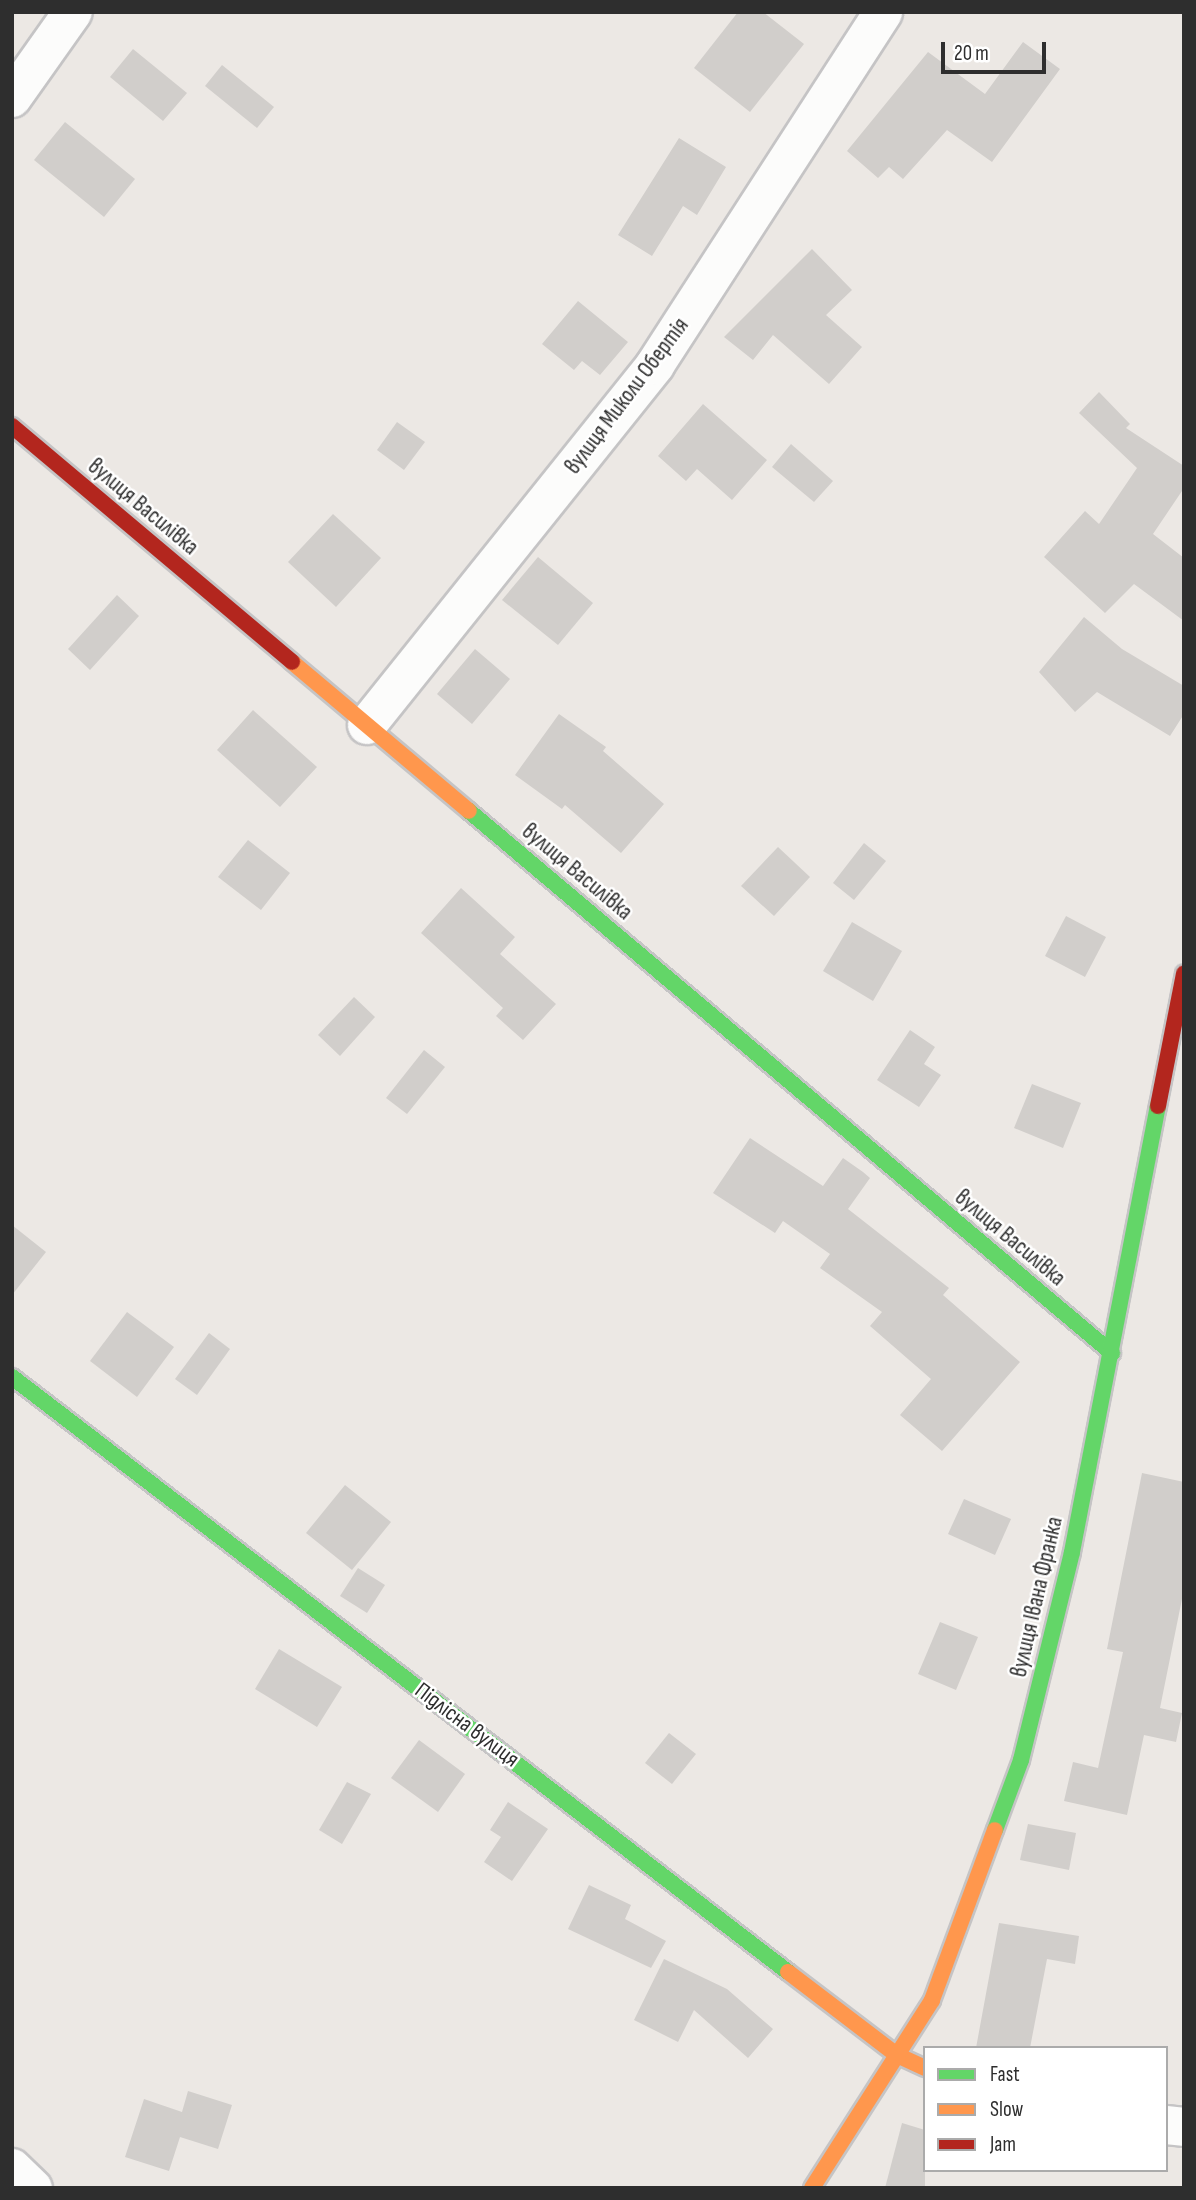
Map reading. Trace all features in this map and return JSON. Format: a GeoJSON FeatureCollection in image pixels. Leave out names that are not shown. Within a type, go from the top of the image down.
{"type":"FeatureCollection","features":[{"type":"Feature","properties":{"kind":"street"},"geometry":{"type":"LineString","coordinates":[[12,98],[73,12]]}},
{"type":"Feature","properties":{"kind":"street","name":"вулиця Миколи Обертія"},"geometry":{"type":"LineString","coordinates":[[367,725],[655,365],[883,12]]}},
{"type":"Feature","properties":{"kind":"street","name":"вулиця Василівка"},"geometry":{"type":"LineString","coordinates":[[12,426],[1112,1353]]}},
{"type":"Feature","properties":{"kind":"street","name":"вулиця Івана Франка"},"geometry":{"type":"LineString","coordinates":[[812,2188],[932,2000],[1021,1760],[1072,1552],[1184,974]]}},
{"type":"Feature","properties":{"kind":"street","name":"Підлісна вулиця"},"geometry":{"type":"LineString","coordinates":[[12,1377],[897,2054],[923,2067]]}},
{"type":"Feature","properties":{"kind":"street"},"geometry":{"type":"LineString","coordinates":[[12,2168],[33,2188]]}},
{"type":"Feature","properties":{"kind":"building"},"geometry":{"type":"Polygon","coordinates":[[[738,12],[763,12],[804,44],[750,112],[694,68],[738,12]]]}},
{"type":"Feature","properties":{"kind":"building"},"geometry":{"type":"Polygon","coordinates":[[[1023,42],[1060,69],[992,162],[947,130],[903,179],[889,167],[878,178],[847,151],[928,52],[985,94],[1023,42]]]}},
{"type":"Feature","properties":{"kind":"building"},"geometry":{"type":"Polygon","coordinates":[[[133,49],[187,93],[163,121],[110,77],[133,49]]]}},
{"type":"Feature","properties":{"kind":"building"},"geometry":{"type":"Polygon","coordinates":[[[222,65],[274,107],[257,128],[205,86],[222,65]]]}},
{"type":"Feature","properties":{"kind":"building"},"geometry":{"type":"Polygon","coordinates":[[[65,122],[135,179],[104,217],[34,160],[65,122]]]}},
{"type":"Feature","properties":{"kind":"building"},"geometry":{"type":"Polygon","coordinates":[[[679,138],[726,167],[697,215],[683,206],[652,256],[618,235],[679,138]]]}},
{"type":"Feature","properties":{"kind":"building"},"geometry":{"type":"Polygon","coordinates":[[[812,249],[852,290],[826,315],[862,347],[829,384],[773,335],[753,360],[724,337],[812,249]]]}},
{"type":"Feature","properties":{"kind":"building"},"geometry":{"type":"Polygon","coordinates":[[[578,301],[628,342],[600,375],[582,361],[574,370],[542,344],[578,301]]]}},
{"type":"Feature","properties":{"kind":"building"},"geometry":{"type":"Polygon","coordinates":[[[1099,392],[1130,424],[1126,428],[1184,466],[1184,488],[1153,534],[1184,558],[1184,621],[1134,584],[1105,613],[1044,557],[1085,511],[1099,524],[1137,468],[1079,413],[1099,392]]]}},
{"type":"Feature","properties":{"kind":"building"},"geometry":{"type":"Polygon","coordinates":[[[703,404],[767,460],[732,500],[697,469],[686,481],[658,456],[703,404]]]}},
{"type":"Feature","properties":{"kind":"building"},"geometry":{"type":"Polygon","coordinates":[[[397,422],[425,442],[404,470],[377,450],[397,422]]]}},
{"type":"Feature","properties":{"kind":"building"},"geometry":{"type":"Polygon","coordinates":[[[791,444],[833,481],[814,502],[772,467],[791,444]]]}},
{"type":"Feature","properties":{"kind":"building"},"geometry":{"type":"Polygon","coordinates":[[[333,514],[381,558],[336,607],[288,562],[333,514]]]}},
{"type":"Feature","properties":{"kind":"building"},"geometry":{"type":"Polygon","coordinates":[[[538,557],[593,603],[558,645],[502,600],[538,557]]]}},
{"type":"Feature","properties":{"kind":"building"},"geometry":{"type":"Polygon","coordinates":[[[117,595],[139,616],[90,670],[68,649],[117,595]]]}},
{"type":"Feature","properties":{"kind":"building"},"geometry":{"type":"Polygon","coordinates":[[[1084,617],[1122,649],[1184,686],[1184,714],[1170,736],[1097,692],[1075,712],[1039,672],[1084,617]]]}},
{"type":"Feature","properties":{"kind":"building"},"geometry":{"type":"Polygon","coordinates":[[[475,649],[510,679],[472,724],[437,694],[475,649]]]}},
{"type":"Feature","properties":{"kind":"building"},"geometry":{"type":"Polygon","coordinates":[[[253,710],[317,767],[280,807],[217,750],[253,710]]]}},
{"type":"Feature","properties":{"kind":"building"},"geometry":{"type":"Polygon","coordinates":[[[559,714],[606,747],[603,751],[664,804],[621,853],[565,805],[562,809],[515,775],[559,714]]]}},
{"type":"Feature","properties":{"kind":"building"},"geometry":{"type":"Polygon","coordinates":[[[248,840],[290,873],[261,910],[218,877],[248,840]]]}},
{"type":"Feature","properties":{"kind":"building"},"geometry":{"type":"Polygon","coordinates":[[[864,843],[886,861],[854,900],[833,883],[864,843]]]}},
{"type":"Feature","properties":{"kind":"building"},"geometry":{"type":"Polygon","coordinates":[[[778,847],[810,877],[774,916],[741,886],[778,847]]]}},
{"type":"Feature","properties":{"kind":"building"},"geometry":{"type":"Polygon","coordinates":[[[461,888],[515,937],[500,954],[556,1004],[523,1040],[496,1016],[503,1008],[421,933],[461,888]]]}},
{"type":"Feature","properties":{"kind":"building"},"geometry":{"type":"Polygon","coordinates":[[[1066,916],[1106,937],[1085,977],[1045,956],[1066,916]]]}},
{"type":"Feature","properties":{"kind":"building"},"geometry":{"type":"Polygon","coordinates":[[[852,922],[902,951],[873,1001],[823,971],[852,922]]]}},
{"type":"Feature","properties":{"kind":"building"},"geometry":{"type":"Polygon","coordinates":[[[354,997],[375,1017],[340,1056],[318,1035],[354,997]]]}},
{"type":"Feature","properties":{"kind":"building"},"geometry":{"type":"Polygon","coordinates":[[[910,1030],[935,1047],[924,1064],[941,1075],[919,1107],[877,1080],[910,1030]]]}},
{"type":"Feature","properties":{"kind":"building"},"geometry":{"type":"Polygon","coordinates":[[[424,1050],[445,1067],[407,1114],[386,1098],[424,1050]]]}},
{"type":"Feature","properties":{"kind":"building"},"geometry":{"type":"Polygon","coordinates":[[[1032,1084],[1081,1103],[1063,1148],[1014,1128],[1032,1084]]]}},
{"type":"Feature","properties":{"kind":"building"},"geometry":{"type":"Polygon","coordinates":[[[750,1138],[823,1186],[843,1158],[863,1172],[870,1178],[848,1209],[949,1288],[943,1295],[1020,1362],[942,1451],[900,1415],[931,1379],[870,1326],[882,1312],[820,1268],[830,1254],[783,1221],[775,1233],[713,1193],[750,1138]]]}},
{"type":"Feature","properties":{"kind":"building"},"geometry":{"type":"Polygon","coordinates":[[[12,1225],[46,1252],[12,1295],[12,1225]]]}},
{"type":"Feature","properties":{"kind":"building"},"geometry":{"type":"Polygon","coordinates":[[[127,1312],[174,1347],[137,1397],[90,1361],[127,1312]]]}},
{"type":"Feature","properties":{"kind":"building"},"geometry":{"type":"Polygon","coordinates":[[[209,1333],[230,1349],[197,1395],[175,1379],[209,1333]]]}},
{"type":"Feature","properties":{"kind":"building"},"geometry":{"type":"Polygon","coordinates":[[[1142,1473],[1184,1482],[1184,1589],[1160,1708],[1182,1713],[1176,1742],[1144,1735],[1127,1815],[1064,1801],[1073,1762],[1098,1768],[1123,1652],[1107,1649],[1142,1473]]]}},
{"type":"Feature","properties":{"kind":"building"},"geometry":{"type":"Polygon","coordinates":[[[345,1485],[391,1522],[352,1570],[306,1533],[345,1485]]]}},
{"type":"Feature","properties":{"kind":"building"},"geometry":{"type":"Polygon","coordinates":[[[964,1499],[1011,1519],[995,1555],[948,1534],[964,1499]]]}},
{"type":"Feature","properties":{"kind":"building"},"geometry":{"type":"Polygon","coordinates":[[[358,1568],[385,1585],[367,1613],[340,1596],[358,1568]]]}},
{"type":"Feature","properties":{"kind":"building"},"geometry":{"type":"Polygon","coordinates":[[[940,1622],[978,1637],[956,1690],[918,1674],[940,1622]]]}},
{"type":"Feature","properties":{"kind":"building"},"geometry":{"type":"Polygon","coordinates":[[[279,1649],[342,1687],[317,1727],[255,1689],[279,1649]]]}},
{"type":"Feature","properties":{"kind":"building"},"geometry":{"type":"Polygon","coordinates":[[[669,1733],[696,1754],[672,1784],[645,1763],[669,1733]]]}},
{"type":"Feature","properties":{"kind":"building"},"geometry":{"type":"Polygon","coordinates":[[[419,1740],[465,1774],[438,1812],[391,1778],[419,1740]]]}},
{"type":"Feature","properties":{"kind":"building"},"geometry":{"type":"Polygon","coordinates":[[[347,1782],[371,1794],[342,1844],[319,1830],[347,1782]]]}},
{"type":"Feature","properties":{"kind":"building"},"geometry":{"type":"Polygon","coordinates":[[[508,1802],[548,1829],[512,1881],[484,1862],[501,1837],[490,1830],[508,1802]]]}},
{"type":"Feature","properties":{"kind":"building"},"geometry":{"type":"Polygon","coordinates":[[[1028,1824],[1076,1833],[1069,1870],[1020,1860],[1028,1824]]]}},
{"type":"Feature","properties":{"kind":"building"},"geometry":{"type":"Polygon","coordinates":[[[589,1885],[631,1905],[625,1919],[666,1941],[651,1968],[568,1929],[589,1885]]]}},
{"type":"Feature","properties":{"kind":"building"},"geometry":{"type":"Polygon","coordinates":[[[999,1923],[1079,1936],[1075,1964],[1047,1959],[1030,2046],[976,2046],[999,1923]]]}},
{"type":"Feature","properties":{"kind":"building"},"geometry":{"type":"Polygon","coordinates":[[[664,1959],[727,1989],[773,2029],[748,2058],[694,2010],[678,2042],[634,2020],[664,1959]]]}},
{"type":"Feature","properties":{"kind":"building"},"geometry":{"type":"Polygon","coordinates":[[[188,2091],[232,2105],[218,2149],[180,2137],[169,2171],[125,2157],[144,2099],[182,2112],[188,2091]]]}},
{"type":"Feature","properties":{"kind":"building"},"geometry":{"type":"Polygon","coordinates":[[[902,2123],[923,2129],[925,2188],[885,2188],[902,2123]]]}},
{"type":"Feature","properties":{"kind":"traffic: fast"},"geometry":{"type":"LineString","coordinates":[[469,811],[1112,1353]]}},
{"type":"Feature","properties":{"kind":"traffic: fast"},"geometry":{"type":"LineString","coordinates":[[995,1830],[1021,1760],[1072,1552],[1158,1106]]}},
{"type":"Feature","properties":{"kind":"traffic: fast"},"geometry":{"type":"LineString","coordinates":[[12,1377],[788,1972]]}},
{"type":"Feature","properties":{"kind":"traffic: slow"},"geometry":{"type":"LineString","coordinates":[[292,662],[469,811]]}},
{"type":"Feature","properties":{"kind":"traffic: slow"},"geometry":{"type":"LineString","coordinates":[[812,2188],[932,2000],[995,1830]]}},
{"type":"Feature","properties":{"kind":"traffic: slow"},"geometry":{"type":"LineString","coordinates":[[788,1972],[897,2055],[923,2067]]}},
{"type":"Feature","properties":{"kind":"traffic: jam"},"geometry":{"type":"LineString","coordinates":[[12,426],[292,662]]}},
{"type":"Feature","properties":{"kind":"traffic: jam"},"geometry":{"type":"LineString","coordinates":[[1158,1106],[1184,974]]}}]}
